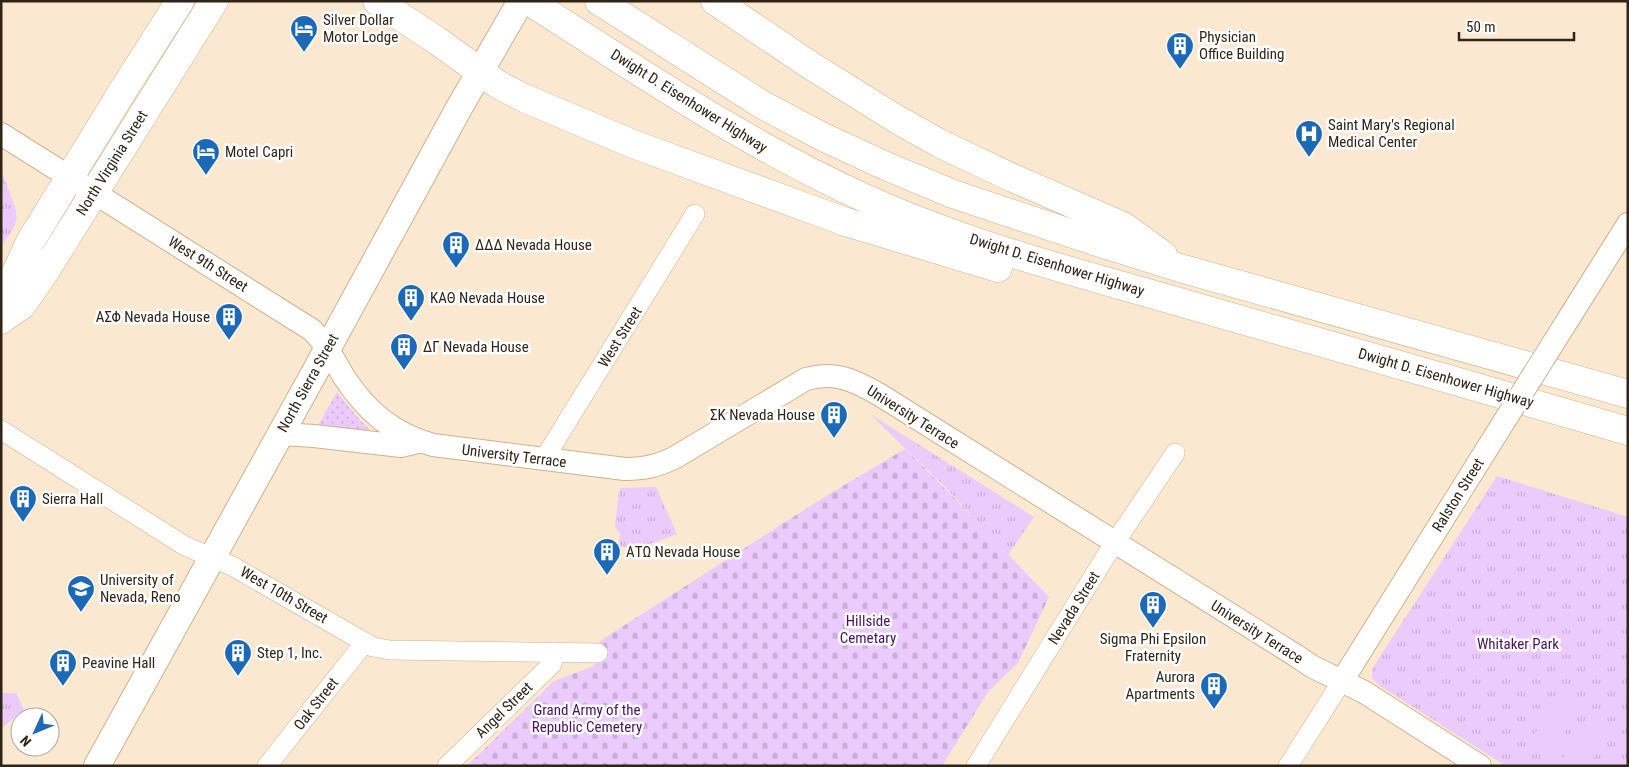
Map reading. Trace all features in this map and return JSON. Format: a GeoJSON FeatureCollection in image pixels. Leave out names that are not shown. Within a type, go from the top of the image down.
{"type":"FeatureCollection","features":[{"type":"Feature","properties":{"kind":"main road","name":"North Virginia Street"},"geometry":{"type":"LineString","coordinates":[[2,319],[22,305],[44,273],[82,185],[180,1]]}},
{"type":"Feature","properties":{"kind":"main road","name":"North Virginia Street"},"geometry":{"type":"LineString","coordinates":[[82,185],[214,1]]}},
{"type":"Feature","properties":{"kind":"main road"},"geometry":{"type":"LineString","coordinates":[[377,1],[436,40],[486,60],[499,85],[552,111],[650,150],[846,222],[1231,334],[1428,373]]}},
{"type":"Feature","properties":{"kind":"main road","name":"North Sierra Street"},"geometry":{"type":"LineString","coordinates":[[97,766],[486,60],[521,1]]}},
{"type":"Feature","properties":{"kind":"main road","name":"Dwight D. Eisenhower Highway"},"geometry":{"type":"LineString","coordinates":[[529,1],[724,125],[812,173],[871,201],[975,242],[1628,431]]}},
{"type":"Feature","properties":{"kind":"main road"},"geometry":{"type":"LineString","coordinates":[[599,1],[761,104],[823,137],[953,194],[1180,268],[1628,394]]}},
{"type":"Feature","properties":{"kind":"main road"},"geometry":{"type":"LineString","coordinates":[[715,1],[802,60],[898,120],[940,143],[1013,178],[1123,226],[1180,268]]}},
{"type":"Feature","properties":{"kind":"street","name":"West 9th Street"},"geometry":{"type":"LineString","coordinates":[[1,134],[306,326],[328,347]]}},
{"type":"Feature","properties":{"kind":"street","name":"West Street"},"geometry":{"type":"LineString","coordinates":[[544,460],[695,214]]}},
{"type":"Feature","properties":{"kind":"street","name":"Ralston Street"},"geometry":{"type":"LineString","coordinates":[[1288,766],[1628,224]]}},
{"type":"Feature","properties":{"kind":"street","name":"University Terrace"},"geometry":{"type":"LineString","coordinates":[[328,347],[350,386],[376,416],[398,432],[419,441],[433,445],[625,469],[642,469],[657,466],[674,458],[806,379],[818,376],[846,378],[864,386],[1313,667],[1364,692],[1480,766]]}},
{"type":"Feature","properties":{"kind":"street","name":"West 10th Street"},"geometry":{"type":"LineString","coordinates":[[1,430],[185,546],[232,566],[382,650],[598,653]]}},
{"type":"Feature","properties":{"kind":"street"},"geometry":{"type":"LineString","coordinates":[[281,434],[400,446],[419,441]]}},
{"type":"Feature","properties":{"kind":"street","name":"Nevada Street"},"geometry":{"type":"LineString","coordinates":[[976,766],[1101,565],[1175,453]]}},
{"type":"Feature","properties":{"kind":"street","name":"Oak Street"},"geometry":{"type":"LineString","coordinates":[[267,766],[365,642]]}},
{"type":"Feature","properties":{"kind":"street","name":"Angel Street"},"geometry":{"type":"LineString","coordinates":[[448,766],[552,664],[555,652]]}},
{"type":"Feature","properties":{"kind":"green space"},"geometry":{"type":"Polygon","coordinates":[[[1,172],[15,208],[16,220],[12,231],[1,246],[1,172]]]}},
{"type":"Feature","properties":{"kind":"green space"},"geometry":{"type":"Polygon","coordinates":[[[337,392],[358,418],[373,433],[316,429],[337,392]]]}},
{"type":"Feature","properties":{"kind":"green space"},"geometry":{"type":"Polygon","coordinates":[[[870,414],[1034,517],[1008,555],[944,486],[870,414]]]}},
{"type":"Feature","properties":{"kind":"green space","name":"Hillside Cemetary"},"geometry":{"type":"Polygon","coordinates":[[[905,449],[1049,597],[1018,663],[988,692],[942,766],[467,766],[554,681],[594,666],[600,641],[826,496],[905,449]]]}},
{"type":"Feature","properties":{"kind":"green space","name":"Whitaker Park"},"geometry":{"type":"Polygon","coordinates":[[[1497,476],[1628,517],[1628,766],[1506,766],[1380,686],[1372,678],[1372,669],[1497,476]]]}},
{"type":"Feature","properties":{"kind":"green space"},"geometry":{"type":"Polygon","coordinates":[[[656,487],[677,534],[650,544],[644,549],[630,552],[628,548],[619,546],[620,533],[615,527],[619,491],[622,488],[656,487]]]}},
{"type":"Feature","properties":{"kind":"green space"},"geometry":{"type":"Polygon","coordinates":[[[1,693],[16,693],[23,707],[10,707],[10,722],[1,729],[1,693]]]}},
{"type":"Feature","properties":{"kind":"green space"},"geometry":{"type":"Polygon","coordinates":[[[1558,697],[1579,710],[1550,756],[1529,743],[1558,697]]]}},
{"type":"Feature","properties":{"kind":"green space"},"geometry":{"type":"Polygon","coordinates":[[[1589,717],[1610,730],[1588,766],[1565,766],[1560,763],[1589,717]]]}},
{"type":"Feature","properties":{"kind":"place","name":"Silver Dollar Motor Lodge"},"geometry":{"type":"Point","coordinates":[304,53]}},
{"type":"Feature","properties":{"kind":"place","name":"Physician Office Building"},"geometry":{"type":"Point","coordinates":[1180,70]}},
{"type":"Feature","properties":{"kind":"place","name":"Saint Mary's Regional Medical Center"},"geometry":{"type":"Point","coordinates":[1309,158]}},
{"type":"Feature","properties":{"kind":"place","name":"Motel Capri"},"geometry":{"type":"Point","coordinates":[206,176]}},
{"type":"Feature","properties":{"kind":"place","name":"ΔΔΔ Nevada House"},"geometry":{"type":"Point","coordinates":[456,269]}},
{"type":"Feature","properties":{"kind":"place","name":"ΚΑΘ Nevada House"},"geometry":{"type":"Point","coordinates":[411,322]}},
{"type":"Feature","properties":{"kind":"place","name":"ΑΣΦ Nevada House"},"geometry":{"type":"Point","coordinates":[229,341]}},
{"type":"Feature","properties":{"kind":"place","name":"ΔΓ Nevada House"},"geometry":{"type":"Point","coordinates":[404,371]}},
{"type":"Feature","properties":{"kind":"place","name":"ΣΚ Nevada House"},"geometry":{"type":"Point","coordinates":[834,439]}},
{"type":"Feature","properties":{"kind":"place","name":"Sierra Hall"},"geometry":{"type":"Point","coordinates":[23,523]}},
{"type":"Feature","properties":{"kind":"place","name":"ΑΤΩ Nevada House"},"geometry":{"type":"Point","coordinates":[607,576]}},
{"type":"Feature","properties":{"kind":"place","name":"University of Nevada, Reno"},"geometry":{"type":"Point","coordinates":[81,613]}},
{"type":"Feature","properties":{"kind":"place","name":"Sigma Phi Epsilon Fraternity"},"geometry":{"type":"Point","coordinates":[1153,629]}},
{"type":"Feature","properties":{"kind":"place","name":"Step 1, Inc."},"geometry":{"type":"Point","coordinates":[238,677]}},
{"type":"Feature","properties":{"kind":"place","name":"Peavine Hall"},"geometry":{"type":"Point","coordinates":[63,687]}},
{"type":"Feature","properties":{"kind":"place","name":"Aurora Apartments"},"geometry":{"type":"Point","coordinates":[1214,710]}},
{"type":"Feature","properties":{"kind":"park label","name":"Grand Army of the Republic Cemetery"},"geometry":{"type":"Point","coordinates":[587,718]}}]}
